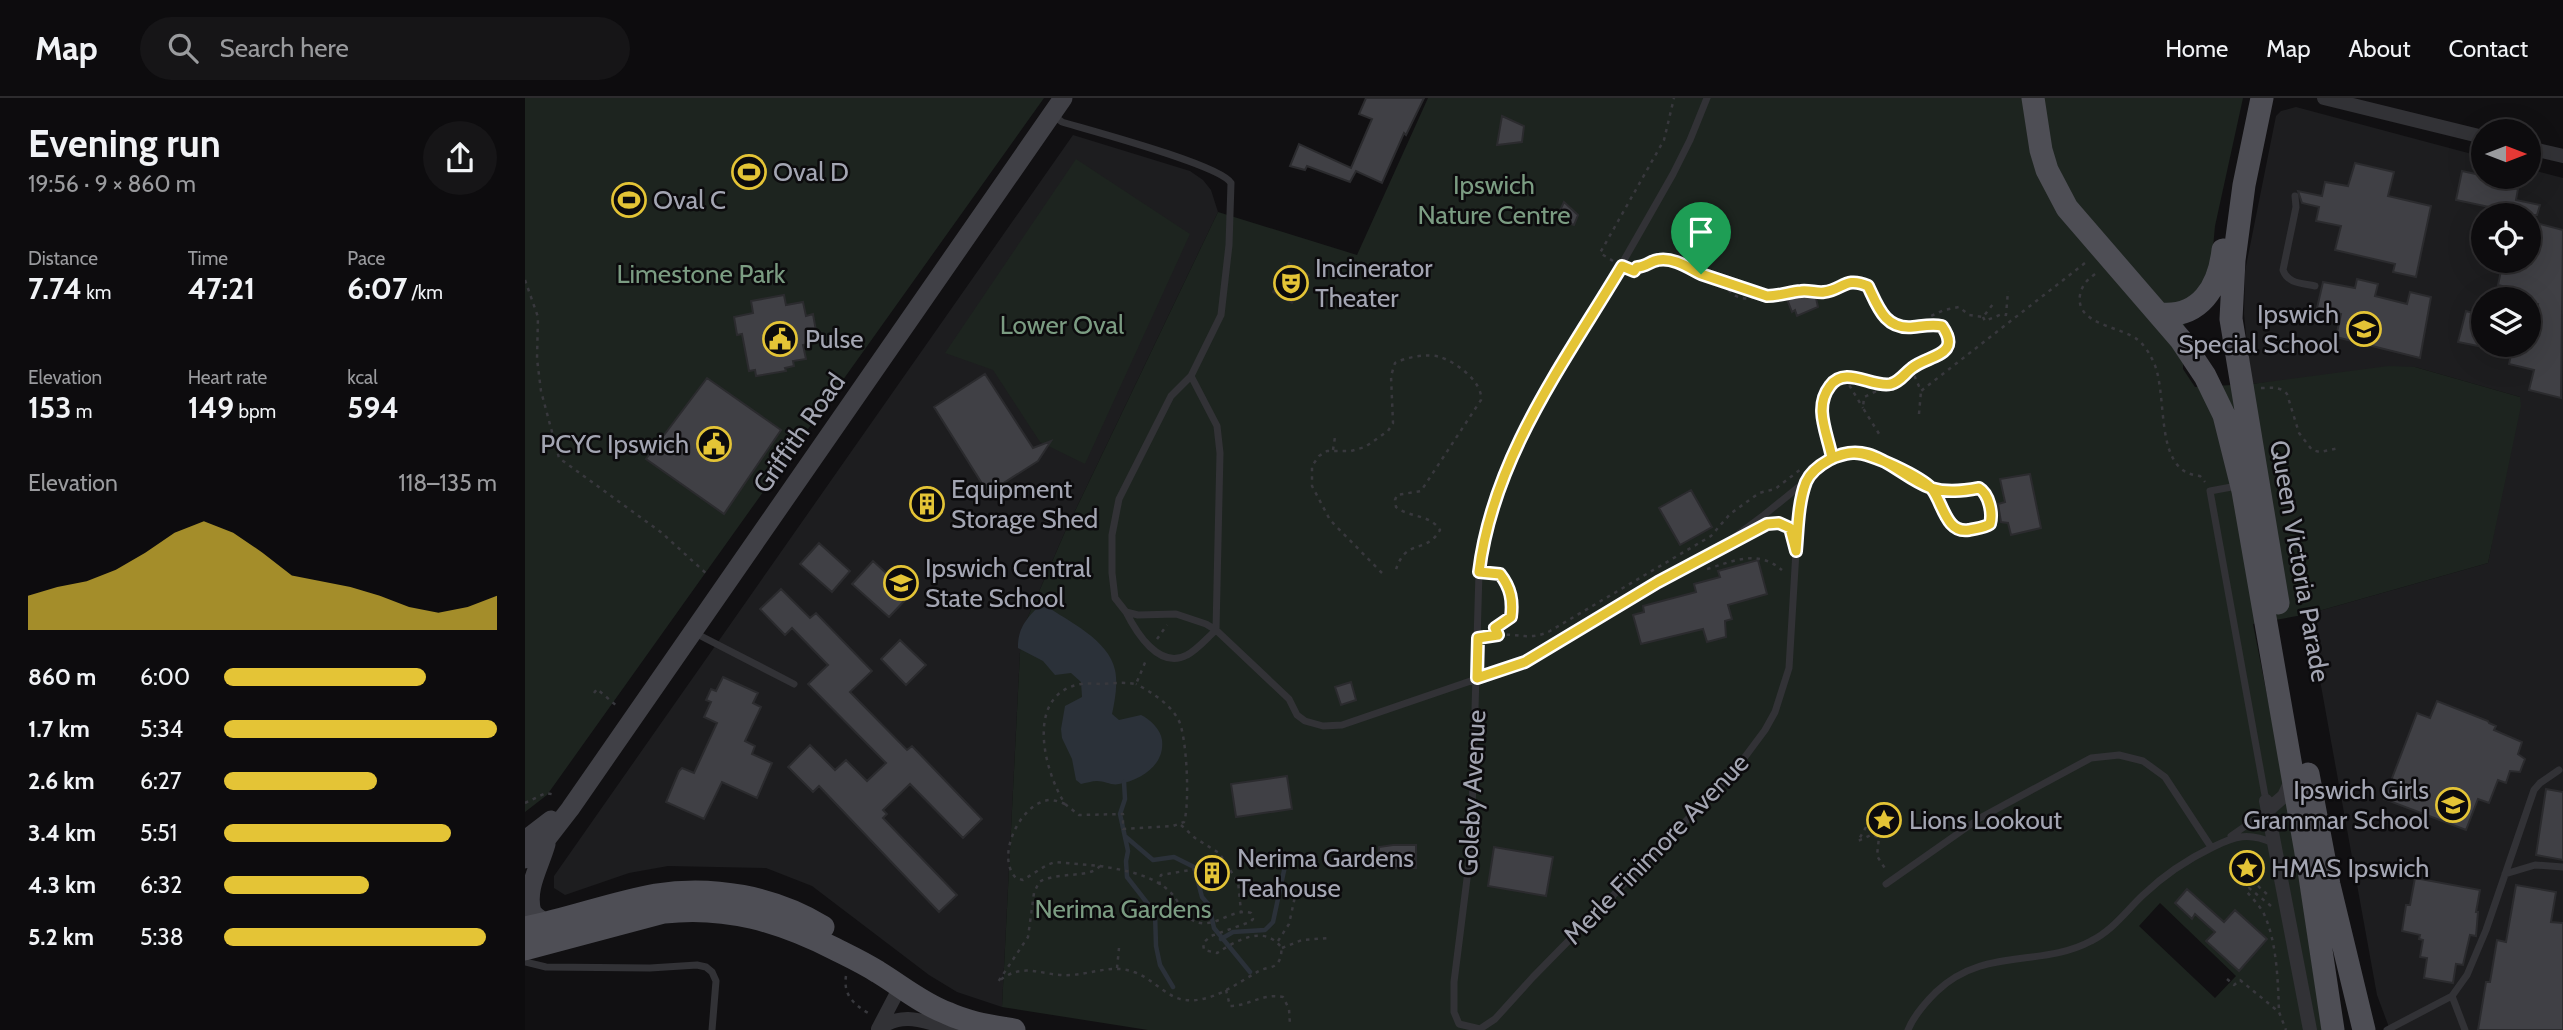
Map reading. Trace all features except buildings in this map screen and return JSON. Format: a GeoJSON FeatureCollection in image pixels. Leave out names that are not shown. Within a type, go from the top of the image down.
{"type":"FeatureCollection","features":[{"type":"Feature","properties":{"kind":"main road","name":"Queen Victoria Parade"},"geometry":{"type":"LineString","coordinates":[[2033,98],[2041,150],[2056,190],[2079,225],[2160,314],[2194,359],[2224,415],[2241,485],[2293,777],[2333,1030]]}},
{"type":"Feature","properties":{"kind":"main road","name":"Queen Victoria Parade"},"geometry":{"type":"LineString","coordinates":[[2262,98],[2244,185],[2234,260],[2231,319],[2322,847],[2342,944],[2364,1030]]}},
{"type":"Feature","properties":{"kind":"main road"},"geometry":{"type":"LineString","coordinates":[[2160,314],[2187,312],[2196,306],[2209,290],[2221,266],[2229,216],[2244,185]]}},
{"type":"Feature","properties":{"kind":"main road"},"geometry":{"type":"LineString","coordinates":[[525,928],[656,895],[691,892],[734,895],[780,907],[820,925],[860,954],[876,970]]}},
{"type":"Feature","properties":{"kind":"main road"},"geometry":{"type":"LineString","coordinates":[[525,949],[664,912],[721,911],[749,915],[788,927],[876,970],[945,1013],[996,1029]]}},
{"type":"Feature","properties":{"kind":"street"},"geometry":{"type":"LineString","coordinates":[[2324,98],[2471,134]]}},
{"type":"Feature","properties":{"kind":"street","name":"Griffith Road"},"geometry":{"type":"LineString","coordinates":[[525,859],[551,834],[578,797],[1058,106]]}},
{"type":"Feature","properties":{"kind":"street"},"geometry":{"type":"LineString","coordinates":[[2541,151],[2563,156]]}},
{"type":"Feature","properties":{"kind":"street"},"geometry":{"type":"LineString","coordinates":[[2293,777],[2284,796],[2267,805],[2309,1030]]}},
{"type":"Feature","properties":{"kind":"street","name":"Griffith Road"},"geometry":{"type":"LineString","coordinates":[[525,840],[578,797]]}},
{"type":"Feature","properties":{"kind":"street"},"geometry":{"type":"LineString","coordinates":[[550,923],[534,914],[528,905],[526,893],[528,881],[551,834]]}},
{"type":"Feature","properties":{"kind":"street"},"geometry":{"type":"LineString","coordinates":[[878,1030],[900,987]]}},
{"type":"Feature","properties":{"kind":"street"},"geometry":{"type":"LineString","coordinates":[[878,1030],[896,1020],[909,1018],[954,1030]]}},
{"type":"Feature","properties":{"kind":"lane","name":"Goleby Avenue"},"geometry":{"type":"LineString","coordinates":[[1471,1028],[1456,1022],[1454,1000],[1471,847],[1479,572],[1483,538],[1512,454],[1683,156],[1707,98]]}},
{"type":"Feature","properties":{"kind":"lane"},"geometry":{"type":"LineString","coordinates":[[1058,106],[1062,122],[1200,165],[1228,179],[1232,192],[1221,315],[1191,376],[1171,396],[1119,499],[1112,535],[1115,598],[1145,643],[1161,654],[1173,658],[1186,656],[1216,630],[1220,453],[1217,426],[1191,376]]}},
{"type":"Feature","properties":{"kind":"lane"},"geometry":{"type":"LineString","coordinates":[[2295,195],[2296,207],[2283,270],[2287,279],[2315,286]]}},
{"type":"Feature","properties":{"kind":"lane"},"geometry":{"type":"LineString","coordinates":[[1721,547],[1806,481],[1819,466],[1832,458],[1850,453],[1863,454],[1887,462],[1931,488],[1956,492],[1979,488],[1984,490],[1992,519],[1990,524],[1957,530],[1931,488]]}},
{"type":"Feature","properties":{"kind":"lane","name":"Merle Finimore Avenue"},"geometry":{"type":"LineString","coordinates":[[1471,1028],[1485,1027],[1495,1019],[1533,976],[1733,773],[1775,712],[1789,668],[1796,551],[1806,481]]}},
{"type":"Feature","properties":{"kind":"lane"},"geometry":{"type":"LineString","coordinates":[[2225,840],[2267,805],[2210,491],[2241,485]]}},
{"type":"Feature","properties":{"kind":"lane"},"geometry":{"type":"LineString","coordinates":[[1126,612],[1137,615],[1176,614],[1216,630],[1289,699],[1297,715],[1305,721],[1323,726],[1342,725],[1525,662],[1721,547],[1775,523],[1790,528],[1796,551]]}},
{"type":"Feature","properties":{"kind":"lane"},"geometry":{"type":"LineString","coordinates":[[693,632],[794,684]]}},
{"type":"Feature","properties":{"kind":"lane"},"geometry":{"type":"LineString","coordinates":[[1889,881],[1980,818],[2091,758],[2119,755],[2143,761],[2165,776],[2211,847]]}},
{"type":"Feature","properties":{"kind":"lane"},"geometry":{"type":"LineString","coordinates":[[2387,1030],[2452,996],[2467,975],[2534,790],[2559,770]]}},
{"type":"Feature","properties":{"kind":"lane"},"geometry":{"type":"LineString","coordinates":[[1908,1030],[1924,1003],[1942,986],[1967,970],[1998,960],[2065,951],[2091,942],[2114,926],[2168,872],[2211,847],[2245,835],[2274,843]]}},
{"type":"Feature","properties":{"kind":"lane"},"geometry":{"type":"LineString","coordinates":[[2505,874],[2535,864],[2563,867]]}},
{"type":"Feature","properties":{"kind":"lane"},"geometry":{"type":"LineString","coordinates":[[525,962],[546,967],[706,967],[716,981],[712,1030]]}},
{"type":"Feature","properties":{"kind":"lane"},"geometry":{"type":"LineString","coordinates":[[2452,996],[2465,1030]]}},
{"type":"Feature","properties":{"kind":"path"},"geometry":{"type":"LineString","coordinates":[[1674,98],[1664,140],[1599,253],[1634,271],[1637,267],[1661,259],[1761,294],[1778,296],[1802,290],[1824,292],[1850,282],[1860,283],[1868,286],[1877,308],[1891,323],[1909,328],[1933,324],[1942,326],[1946,332],[1949,340],[1947,348],[1940,355],[1912,368],[1900,380],[1888,385],[1845,377],[1830,385],[1822,408],[1822,418],[1832,458]]}},
{"type":"Feature","properties":{"kind":"path"},"geometry":{"type":"LineString","coordinates":[[1921,391],[2085,263]]}},
{"type":"Feature","properties":{"kind":"path"},"geometry":{"type":"LineString","coordinates":[[2095,274],[2086,281],[2081,290],[2079,302],[2082,311],[2089,317],[2138,340],[2148,351],[2156,365],[2170,456],[2183,471],[2200,476],[2210,491]]}},
{"type":"Feature","properties":{"kind":"path"},"geometry":{"type":"LineString","coordinates":[[525,280],[538,317],[537,359],[541,391],[559,458],[662,533],[709,576]]}},
{"type":"Feature","properties":{"kind":"path"},"geometry":{"type":"LineString","coordinates":[[1725,282],[1727,288],[1738,297],[1753,298],[1761,294]]}},
{"type":"Feature","properties":{"kind":"path"},"geometry":{"type":"LineString","coordinates":[[1933,324],[1931,316],[1959,307],[1969,315],[1983,317],[1985,321],[2006,315],[2008,291]]}},
{"type":"Feature","properties":{"kind":"path"},"geometry":{"type":"LineString","coordinates":[[1983,317],[1993,304]]}},
{"type":"Feature","properties":{"kind":"path"},"geometry":{"type":"LineString","coordinates":[[1382,573],[1330,520],[1312,486],[1312,466],[1319,456],[1333,450],[1351,451],[1365,447],[1388,431],[1393,423],[1391,376],[1395,363],[1439,356],[1458,368],[1477,385],[1482,394],[1479,405],[1425,487],[1416,494],[1397,495],[1396,507],[1403,512],[1426,518],[1440,530],[1428,545],[1405,551],[1395,573]]}},
{"type":"Feature","properties":{"kind":"path"},"geometry":{"type":"LineString","coordinates":[[1912,368],[1921,391],[1919,414]]}},
{"type":"Feature","properties":{"kind":"path"},"geometry":{"type":"LineString","coordinates":[[1845,377],[1881,437]]}},
{"type":"Feature","properties":{"kind":"path"},"geometry":{"type":"LineString","coordinates":[[1863,408],[1864,397],[1878,390],[1881,383]]}},
{"type":"Feature","properties":{"kind":"path"},"geometry":{"type":"LineString","coordinates":[[2261,388],[2283,389],[2299,433],[2312,450],[2320,452],[2339,448]]}},
{"type":"Feature","properties":{"kind":"path"},"geometry":{"type":"LineString","coordinates":[[1333,450],[1335,437]]}},
{"type":"Feature","properties":{"kind":"path"},"geometry":{"type":"LineString","coordinates":[[1478,638],[1543,635],[1711,536],[1730,514],[1759,493],[1775,488],[1808,463]]}},
{"type":"Feature","properties":{"kind":"path"},"geometry":{"type":"LineString","coordinates":[[1708,569],[1749,556],[1795,574]]}},
{"type":"Feature","properties":{"kind":"path"},"geometry":{"type":"LineString","coordinates":[[1479,572],[1500,574],[1510,591],[1511,617],[1495,628],[1498,635]]}},
{"type":"Feature","properties":{"kind":"path"},"geometry":{"type":"LineString","coordinates":[[1103,684],[1081,684],[1067,690],[1052,702],[1045,720],[1046,754],[1052,778],[1065,804],[1079,815],[1123,814],[1123,829],[1181,825],[1195,838],[1219,853],[1238,882],[1241,911]]}},
{"type":"Feature","properties":{"kind":"path"},"geometry":{"type":"LineString","coordinates":[[1136,684],[1158,698],[1174,713],[1181,726],[1186,816],[1181,825]]}},
{"type":"Feature","properties":{"kind":"path"},"geometry":{"type":"LineString","coordinates":[[594,693],[597,689],[618,706]]}},
{"type":"Feature","properties":{"kind":"path"},"geometry":{"type":"LineString","coordinates":[[525,803],[546,793],[556,795]]}},
{"type":"Feature","properties":{"kind":"path"},"geometry":{"type":"LineString","coordinates":[[1065,804],[1047,801],[1035,806],[1025,815],[1009,844],[1007,858],[1011,873],[1016,878],[1023,880],[1047,864],[1067,861],[1135,873],[1173,894],[1189,917],[1205,923],[1219,921],[1241,911],[1251,913],[1253,919],[1211,936],[1203,943],[1204,950],[1212,953],[1221,951],[1244,937],[1257,936],[1271,938],[1282,948]]}},
{"type":"Feature","properties":{"kind":"path"},"geometry":{"type":"LineString","coordinates":[[1865,827],[1858,841],[1871,835],[1879,838],[1878,856],[1889,881]]}},
{"type":"Feature","properties":{"kind":"path"},"geometry":{"type":"LineString","coordinates":[[2266,861],[2253,858],[2242,860],[2235,865],[2274,901]]}},
{"type":"Feature","properties":{"kind":"path"},"geometry":{"type":"LineString","coordinates":[[1100,866],[1091,872],[1057,874],[1039,882],[1034,893],[1028,937],[998,982],[1007,975],[1033,970],[1069,976],[1117,968],[1142,975],[1182,1000],[1203,999],[1226,990],[1261,969],[1274,966],[1279,960],[1282,948]]}},
{"type":"Feature","properties":{"kind":"path"},"geometry":{"type":"LineString","coordinates":[[1160,885],[1161,875],[1201,869]]}},
{"type":"Feature","properties":{"kind":"path"},"geometry":{"type":"LineString","coordinates":[[2265,914],[2271,906],[2249,888],[2247,892],[2265,914],[2278,978],[2279,1012],[2286,1030]]}},
{"type":"Feature","properties":{"kind":"path"},"geometry":{"type":"LineString","coordinates":[[1277,942],[1289,924],[1296,892]]}},
{"type":"Feature","properties":{"kind":"path"},"geometry":{"type":"LineString","coordinates":[[1282,948],[1301,940],[1329,938]]}},
{"type":"Feature","properties":{"kind":"path"},"geometry":{"type":"LineString","coordinates":[[1117,968],[1119,948]]}},
{"type":"Feature","properties":{"kind":"path"},"geometry":{"type":"LineString","coordinates":[[846,974],[845,986],[851,999],[870,1014]]}},
{"type":"Feature","properties":{"kind":"path"},"geometry":{"type":"LineString","coordinates":[[2227,979],[2234,985],[2240,980],[2279,1012]]}},
{"type":"Feature","properties":{"kind":"path"},"geometry":{"type":"LineString","coordinates":[[1226,990],[1230,1006],[1243,1005],[1264,996],[1283,998],[1289,1009],[1290,1025]]}},
{"type":"Feature","properties":{"kind":"shaded area"},"geometry":{"type":"Polygon","coordinates":[[[2296,107],[2471,154],[2471,189],[2541,189],[2541,172],[2563,178],[2563,1030],[2390,1030],[2377,995],[2308,614],[2488,563],[2520,397],[2415,367],[2251,384],[2244,314],[2245,271],[2276,116],[2281,111],[2296,107]]]}},
{"type":"Feature","properties":{"kind":"shaded area","name":"Ipswich Central State School"},"geometry":{"type":"Polygon","coordinates":[[[1073,135],[1190,171],[1211,190],[1218,212],[1065,532],[1021,633],[1002,1007],[957,992],[929,975],[812,886],[766,868],[668,866],[629,873],[565,895],[554,888],[554,876],[1073,135]]]}},
{"type":"Feature","properties":{"kind":"shaded area"},"geometry":{"type":"Polygon","coordinates":[[[1046,606],[1087,632],[1105,649],[1115,670],[1112,714],[1119,720],[1141,715],[1160,732],[1160,757],[1143,775],[1116,784],[1097,781],[1081,784],[1076,780],[1061,729],[1065,706],[1082,697],[1081,682],[1071,673],[1055,675],[1043,661],[1018,648],[1019,635],[1026,621],[1038,607],[1046,606]]]}},
{"type":"Feature","properties":{"kind":"green space","name":"Limestone Park"},"geometry":{"type":"Polygon","coordinates":[[[525,98],[1044,98],[547,795],[525,812],[525,98]]]}},
{"type":"Feature","properties":{"kind":"green space"},"geometry":{"type":"Polygon","coordinates":[[[1428,98],[2243,98],[2215,226],[2211,269],[2193,297],[2185,302],[2183,369],[2195,387],[2251,384],[2388,366],[2415,367],[2520,397],[2521,406],[2488,563],[2308,614],[2253,624],[2287,797],[2322,1030],[1148,1030],[1002,1007],[1021,633],[1065,532],[1218,212],[1357,255],[1428,98]],[[2160,903],[2139,926],[2215,998],[2236,976],[2160,903]]]}},
{"type":"Feature","properties":{"kind":"green space","name":"Lower Oval"},"geometry":{"type":"Polygon","coordinates":[[[1076,159],[1190,234],[1085,464],[1040,442],[993,370],[945,353],[1076,159]]]}},
{"type":"Feature","properties":{"kind":"waterway"},"geometry":{"type":"LineString","coordinates":[[1124,782],[1125,799],[1120,814],[1128,851],[1127,877],[1155,913],[1156,946],[1160,965],[1173,987]]}},
{"type":"Feature","properties":{"kind":"waterway"},"geometry":{"type":"LineString","coordinates":[[1126,837],[1153,860],[1174,857],[1194,867],[1202,897],[1209,905],[1214,928],[1250,972]]}},
{"type":"Feature","properties":{"kind":"waterway"},"geometry":{"type":"LineString","coordinates":[[1221,939],[1233,932],[1265,930],[1273,922],[1285,866]]}},
{"type":"Feature","properties":{"kind":"place","name":"Oval D"},"geometry":{"type":"Point","coordinates":[749,172]}},
{"type":"Feature","properties":{"kind":"place","name":"Oval C"},"geometry":{"type":"Point","coordinates":[629,200]}},
{"type":"Feature","properties":{"kind":"place","name":"Incinerator Theater"},"geometry":{"type":"Point","coordinates":[1291,283]}},
{"type":"Feature","properties":{"kind":"place","name":"Ipswich Special School"},"geometry":{"type":"Point","coordinates":[2364,329]}},
{"type":"Feature","properties":{"kind":"place","name":"Pulse"},"geometry":{"type":"Point","coordinates":[780,339]}},
{"type":"Feature","properties":{"kind":"place","name":"PCYC Ipswich"},"geometry":{"type":"Point","coordinates":[714,444]}},
{"type":"Feature","properties":{"kind":"place","name":"Equipment Storage Shed"},"geometry":{"type":"Point","coordinates":[927,504]}},
{"type":"Feature","properties":{"kind":"place","name":"Ipswich Central State School"},"geometry":{"type":"Point","coordinates":[901,583]}},
{"type":"Feature","properties":{"kind":"place","name":"Ipswich Girls Grammar School"},"geometry":{"type":"Point","coordinates":[2453,805]}},
{"type":"Feature","properties":{"kind":"place","name":"Lions Lookout"},"geometry":{"type":"Point","coordinates":[1884,820]}},
{"type":"Feature","properties":{"kind":"place","name":"HMAS Ipswich"},"geometry":{"type":"Point","coordinates":[2247,868]}},
{"type":"Feature","properties":{"kind":"place","name":"Nerima Gardens Teahouse"},"geometry":{"type":"Point","coordinates":[1212,873]}},
{"type":"Feature","properties":{"kind":"route"},"geometry":{"type":"LineString","coordinates":[[1701,274],[1661,259],[1637,267],[1634,271],[1622,266],[1527,425],[1501,479],[1492,506],[1483,538],[1479,572],[1500,574],[1507,582],[1512,606],[1511,617],[1495,628],[1498,635],[1478,638],[1477,678],[1525,662],[1658,582],[1767,524],[1779,523],[1790,528],[1796,551],[1806,481],[1819,466],[1832,458],[1854,453],[1863,454],[1887,462],[1931,488],[1956,492],[1979,488],[1984,490],[1992,519],[1990,524],[1987,527],[1957,530],[1931,488],[1887,462],[1854,453],[1850,453],[1832,458],[1824,427],[1822,408],[1825,396],[1830,385],[1837,379],[1847,377],[1888,385],[1900,380],[1912,368],[1940,355],[1947,348],[1949,340],[1942,326],[1933,324],[1909,328],[1891,323],[1877,308],[1868,286],[1860,283],[1850,282],[1824,292],[1802,290],[1767,296],[1701,274]]}},
{"type":"Feature","properties":{"kind":"park label","name":"Ipswich Nature Centre"},"geometry":{"type":"Point","coordinates":[1494,200]}},
{"type":"Feature","properties":{"kind":"park label","name":"Nerima Gardens"},"geometry":{"type":"Point","coordinates":[1123,909]}}]}
